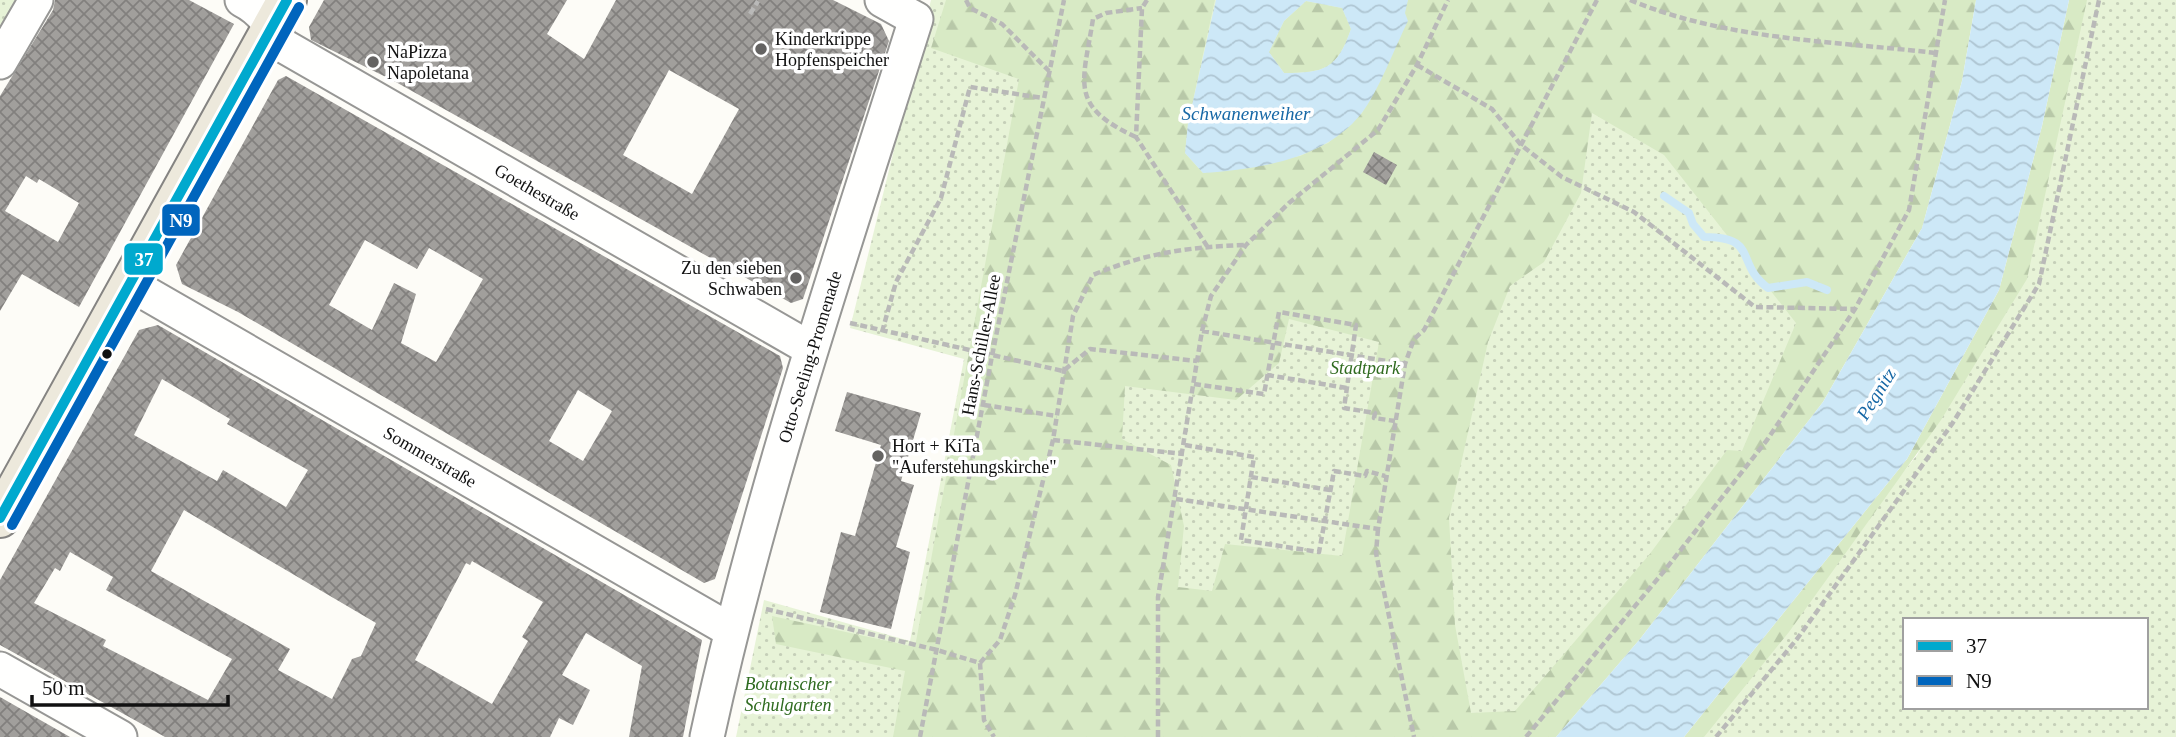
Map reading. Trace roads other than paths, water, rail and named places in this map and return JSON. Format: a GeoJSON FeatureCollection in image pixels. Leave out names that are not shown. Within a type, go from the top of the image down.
{"type":"FeatureCollection","features":[{"type":"Feature","properties":{"kind":"main road"},"geometry":{"type":"LineString","coordinates":[[0,518],[279,13]]}},
{"type":"Feature","properties":{"kind":"street"},"geometry":{"type":"LineString","coordinates":[[0,62],[36,0]]}},
{"type":"Feature","properties":{"kind":"street","name":"Goethestraße"},"geometry":{"type":"LineString","coordinates":[[242,0],[279,13],[282,45],[811,349]]}},
{"type":"Feature","properties":{"kind":"street","name":"Otto-Seeling-Promenade"},"geometry":{"type":"LineString","coordinates":[[707,737],[734,616],[811,349],[916,19],[882,0]]}},
{"type":"Feature","properties":{"kind":"street","name":"Sommerstraße"},"geometry":{"type":"LineString","coordinates":[[130,284],[734,616]]}},
{"type":"Feature","properties":{"kind":"street"},"geometry":{"type":"LineString","coordinates":[[0,669],[120,737]]}},
{"type":"Feature","properties":{"kind":"water","name":"Schwanenweiher"},"geometry":{"type":"Polygon","coordinates":[[[1216,0],[1408,0],[1405,13],[1408,21],[1374,94],[1346,130],[1328,142],[1309,152],[1267,165],[1203,173],[1185,153],[1188,123],[1216,0]],[[1306,1],[1284,21],[1269,52],[1284,73],[1320,70],[1334,61],[1351,29],[1342,8],[1306,1]]]}},
{"type":"Feature","properties":{"kind":"water","name":"Pegnitz"},"geometry":{"type":"Polygon","coordinates":[[[1976,0],[2069,0],[2042,126],[1999,290],[1907,459],[1684,737],[1556,737],[1640,639],[1823,402],[1922,228],[1962,81],[1976,0]]]}},
{"type":"Feature","properties":{"kind":"waterway"},"geometry":{"type":"LineString","coordinates":[[1664,196],[1689,213],[1693,224],[1704,237],[1733,241],[1740,247],[1758,279],[1768,288],[1807,282],[1827,290]]}},
{"type":"Feature","properties":{"kind":"place","name":"Kinderkrippe Hopfenspeicher"},"geometry":{"type":"Point","coordinates":[761,49]}},
{"type":"Feature","properties":{"kind":"place","name":"NaPizza Napoletana"},"geometry":{"type":"Point","coordinates":[373,62]}},
{"type":"Feature","properties":{"kind":"place","name":"Zu den sieben Schwaben"},"geometry":{"type":"Point","coordinates":[796,278]}},
{"type":"Feature","properties":{"kind":"place","name":"Hort + KiTa \"Auferstehungskirche\""},"geometry":{"type":"Point","coordinates":[878,456]}},
{"type":"Feature","properties":{"kind":"park label","name":"Stadtpark"},"geometry":{"type":"Point","coordinates":[1365,368]}},
{"type":"Feature","properties":{"kind":"park label","name":"Botanischer Schulgarten"},"geometry":{"type":"Point","coordinates":[788,694]}}]}
